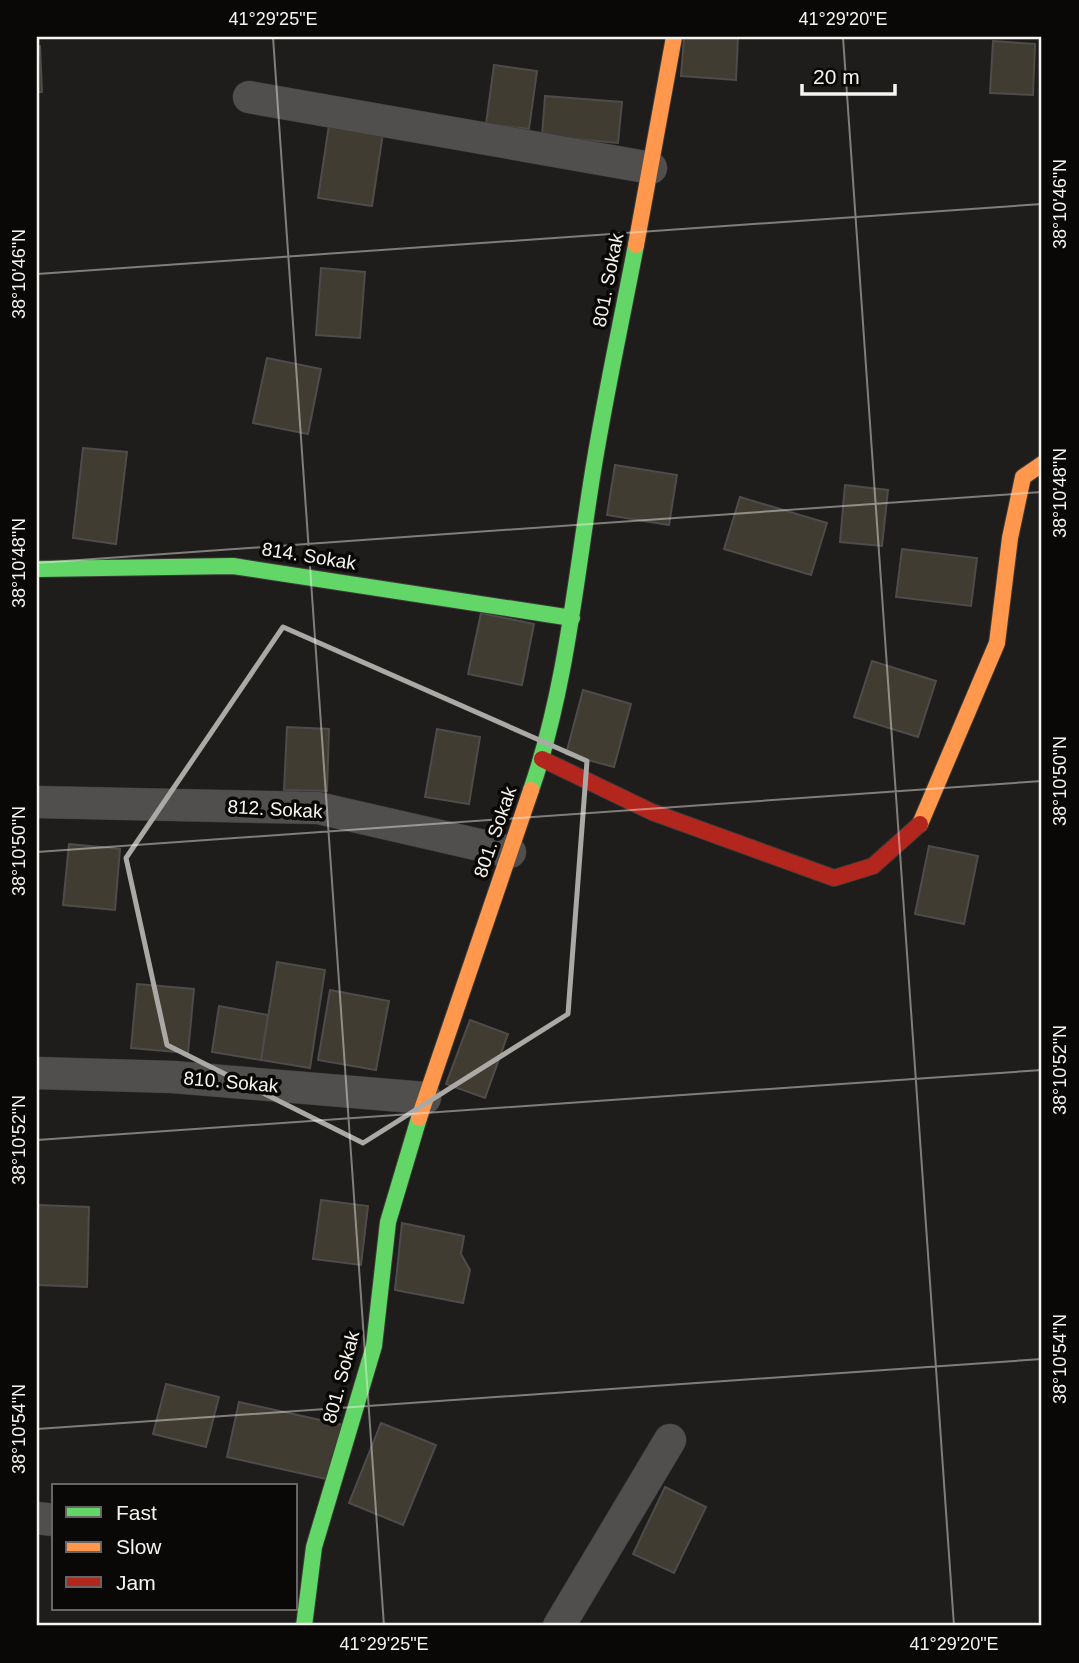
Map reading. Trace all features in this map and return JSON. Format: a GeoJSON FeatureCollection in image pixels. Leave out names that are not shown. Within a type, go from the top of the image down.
{"type":"FeatureCollection","features":[{"type":"Feature","properties":{"kind":"street","name":"801. Sokak"},"geometry":{"type":"LineString","coordinates":[[304,1626],[305,1546],[374,1346],[388,1222],[425,1098],[542,759],[572,618],[594,464],[674,37]]}},
{"type":"Feature","properties":{"kind":"street"},"geometry":{"type":"LineString","coordinates":[[249,97],[651,168]]}},
{"type":"Feature","properties":{"kind":"street"},"geometry":{"type":"LineString","coordinates":[[542,759],[652,812],[834,878],[873,866],[920,825],[997,643],[1010,538],[1023,477],[1042,464]]}},
{"type":"Feature","properties":{"kind":"street","name":"814. Sokak"},"geometry":{"type":"LineString","coordinates":[[37,569],[233,566],[572,618]]}},
{"type":"Feature","properties":{"kind":"street","name":"812. Sokak"},"geometry":{"type":"LineString","coordinates":[[37,802],[318,808],[510,852]]}},
{"type":"Feature","properties":{"kind":"street","name":"810. Sokak"},"geometry":{"type":"LineString","coordinates":[[37,1073],[173,1077],[425,1098]]}},
{"type":"Feature","properties":{"kind":"street"},"geometry":{"type":"LineString","coordinates":[[559,1626],[670,1440]]}},
{"type":"Feature","properties":{"kind":"highlighted area"},"geometry":{"type":"Polygon","coordinates":[[[283,627],[587,761],[568,1014],[363,1143],[167,1045],[126,858],[283,627]]]}},
{"type":"Feature","properties":{"kind":"building"},"geometry":{"type":"Polygon","coordinates":[[[684,37],[738,37],[736,80],[681,76],[684,37]]]}},
{"type":"Feature","properties":{"kind":"building"},"geometry":{"type":"Polygon","coordinates":[[[993,41],[1035,44],[1033,95],[990,93],[993,41]]]}},
{"type":"Feature","properties":{"kind":"building"},"geometry":{"type":"Polygon","coordinates":[[[37,46],[40,46],[42,92],[37,92],[37,46]]]}},
{"type":"Feature","properties":{"kind":"building"},"geometry":{"type":"Polygon","coordinates":[[[494,65],[537,71],[529,129],[486,124],[494,65]]]}},
{"type":"Feature","properties":{"kind":"building"},"geometry":{"type":"Polygon","coordinates":[[[545,96],[622,102],[618,143],[542,136],[545,96]]]}},
{"type":"Feature","properties":{"kind":"building"},"geometry":{"type":"Polygon","coordinates":[[[329,125],[383,133],[372,206],[318,198],[329,125]]]}},
{"type":"Feature","properties":{"kind":"building"},"geometry":{"type":"Polygon","coordinates":[[[321,268],[365,272],[360,338],[316,335],[321,268]]]}},
{"type":"Feature","properties":{"kind":"building"},"geometry":{"type":"Polygon","coordinates":[[[267,358],[321,369],[308,434],[253,423],[267,358]]]}},
{"type":"Feature","properties":{"kind":"building"},"geometry":{"type":"Polygon","coordinates":[[[83,448],[127,452],[116,544],[73,538],[83,448]]]}},
{"type":"Feature","properties":{"kind":"building"},"geometry":{"type":"Polygon","coordinates":[[[615,465],[677,475],[669,525],[607,515],[615,465]]]}},
{"type":"Feature","properties":{"kind":"building"},"geometry":{"type":"Polygon","coordinates":[[[845,485],[888,490],[882,546],[840,542],[845,485]]]}},
{"type":"Feature","properties":{"kind":"building"},"geometry":{"type":"Polygon","coordinates":[[[740,497],[827,523],[811,575],[724,549],[740,497]]]}},
{"type":"Feature","properties":{"kind":"building"},"geometry":{"type":"Polygon","coordinates":[[[902,549],[977,558],[971,606],[896,597],[902,549]]]}},
{"type":"Feature","properties":{"kind":"building"},"geometry":{"type":"Polygon","coordinates":[[[481,613],[534,624],[522,685],[468,674],[481,613]]]}},
{"type":"Feature","properties":{"kind":"building"},"geometry":{"type":"Polygon","coordinates":[[[872,661],[936,681],[918,737],[854,717],[872,661]]]}},
{"type":"Feature","properties":{"kind":"building"},"geometry":{"type":"Polygon","coordinates":[[[583,690],[631,704],[614,767],[566,754],[583,690]]]}},
{"type":"Feature","properties":{"kind":"building"},"geometry":{"type":"Polygon","coordinates":[[[287,727],[329,729],[327,791],[284,790],[287,727]]]}},
{"type":"Feature","properties":{"kind":"building"},"geometry":{"type":"Polygon","coordinates":[[[437,729],[480,737],[469,804],[425,797],[437,729]]]}},
{"type":"Feature","properties":{"kind":"building"},"geometry":{"type":"Polygon","coordinates":[[[69,844],[120,849],[115,910],[63,905],[69,844]]]}},
{"type":"Feature","properties":{"kind":"building"},"geometry":{"type":"Polygon","coordinates":[[[929,846],[978,856],[964,924],[915,914],[929,846]]]}},
{"type":"Feature","properties":{"kind":"building"},"geometry":{"type":"Polygon","coordinates":[[[277,962],[325,970],[310,1068],[261,1060],[277,962]]]}},
{"type":"Feature","properties":{"kind":"building"},"geometry":{"type":"Polygon","coordinates":[[[137,984],[194,989],[188,1053],[131,1048],[137,984]]]}},
{"type":"Feature","properties":{"kind":"building"},"geometry":{"type":"Polygon","coordinates":[[[330,990],[389,1001],[376,1070],[318,1060],[330,990]]]}},
{"type":"Feature","properties":{"kind":"building"},"geometry":{"type":"Polygon","coordinates":[[[219,1006],[268,1015],[261,1060],[212,1052],[219,1006]]]}},
{"type":"Feature","properties":{"kind":"building"},"geometry":{"type":"Polygon","coordinates":[[[470,1020],[508,1034],[485,1098],[446,1084],[470,1020]]]}},
{"type":"Feature","properties":{"kind":"building"},"geometry":{"type":"Polygon","coordinates":[[[321,1200],[368,1206],[361,1265],[313,1259],[321,1200]]]}},
{"type":"Feature","properties":{"kind":"building"},"geometry":{"type":"Polygon","coordinates":[[[37,1205],[89,1207],[87,1287],[37,1285],[37,1205]]]}},
{"type":"Feature","properties":{"kind":"building"},"geometry":{"type":"Polygon","coordinates":[[[402,1223],[464,1236],[461,1254],[470,1270],[463,1303],[395,1290],[402,1223]]]}},
{"type":"Feature","properties":{"kind":"building"},"geometry":{"type":"Polygon","coordinates":[[[166,1384],[219,1397],[206,1447],[153,1434],[166,1384]]]}},
{"type":"Feature","properties":{"kind":"building"},"geometry":{"type":"Polygon","coordinates":[[[239,1402],[343,1425],[331,1480],[227,1457],[239,1402]]]}},
{"type":"Feature","properties":{"kind":"building"},"geometry":{"type":"Polygon","coordinates":[[[381,1423],[436,1445],[403,1525],[349,1503],[381,1423]]]}},
{"type":"Feature","properties":{"kind":"building"},"geometry":{"type":"Polygon","coordinates":[[[665,1487],[706,1507],[674,1573],[633,1554],[665,1487]]]}},
{"type":"Feature","properties":{"kind":"traffic: fast"},"geometry":{"type":"LineString","coordinates":[[531,790],[554,711],[562,670],[599,438],[636,245]]}},
{"type":"Feature","properties":{"kind":"traffic: fast"},"geometry":{"type":"LineString","coordinates":[[37,569],[233,566],[572,618]]}},
{"type":"Feature","properties":{"kind":"traffic: fast"},"geometry":{"type":"LineString","coordinates":[[304,1626],[314,1547],[374,1346],[388,1222],[419,1118]]}},
{"type":"Feature","properties":{"kind":"traffic: slow"},"geometry":{"type":"LineString","coordinates":[[636,245],[674,37]]}},
{"type":"Feature","properties":{"kind":"traffic: slow"},"geometry":{"type":"LineString","coordinates":[[920,824],[997,643],[1010,538],[1023,477],[1042,464]]}},
{"type":"Feature","properties":{"kind":"traffic: slow"},"geometry":{"type":"LineString","coordinates":[[419,1118],[531,790]]}},
{"type":"Feature","properties":{"kind":"traffic: jam"},"geometry":{"type":"LineString","coordinates":[[542,759],[652,812],[834,878],[873,866],[920,824]]}}]}
